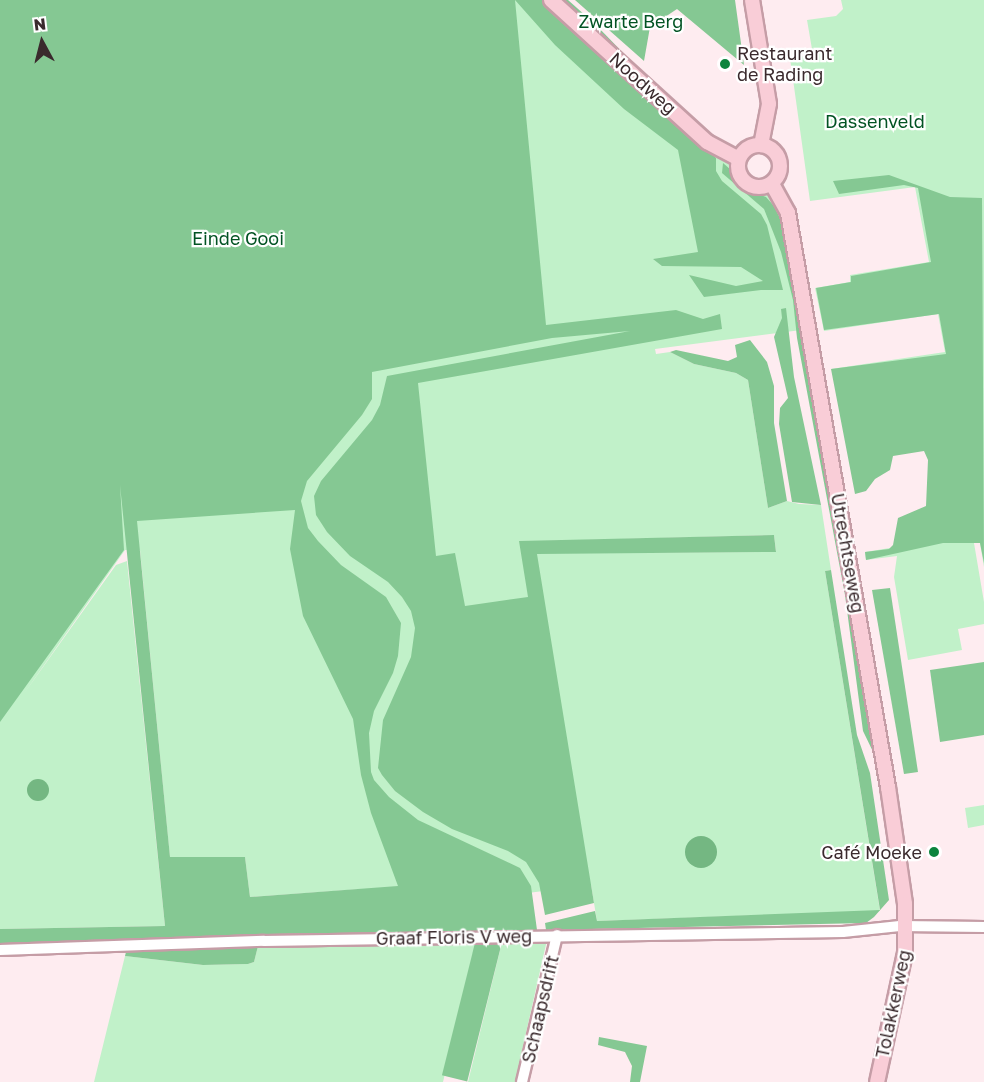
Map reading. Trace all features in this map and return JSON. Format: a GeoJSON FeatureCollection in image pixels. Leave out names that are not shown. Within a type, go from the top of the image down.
{"type":"FeatureCollection","features":[{"type":"Feature","properties":{"kind":"main road","name":"Noodweg"},"geometry":{"type":"LineString","coordinates":[[551,0],[707,142],[739,159]]}},
{"type":"Feature","properties":{"kind":"main road"},"geometry":{"type":"LineString","coordinates":[[752,0],[769,104],[761,145]]}},
{"type":"Feature","properties":{"kind":"main road"},"geometry":{"type":"LineString","coordinates":[[761,145],[769,147],[780,160],[781,169],[772,184],[759,188],[747,184],[739,173],[739,159],[747,148],[761,145]]}},
{"type":"Feature","properties":{"kind":"main road","name":"Utrechtseweg"},"geometry":{"type":"LineString","coordinates":[[772,184],[788,213],[821,394],[888,787],[907,926]]}},
{"type":"Feature","properties":{"kind":"main road","name":"Tolakkerweg"},"geometry":{"type":"LineString","coordinates":[[877,1082],[893,1018],[907,926]]}},
{"type":"Feature","properties":{"kind":"street","name":"Graaf Floris V weg"},"geometry":{"type":"LineString","coordinates":[[0,950],[557,935],[843,932],[907,926],[984,927]]}},
{"type":"Feature","properties":{"kind":"street","name":"Schaapsdrift"},"geometry":{"type":"LineString","coordinates":[[522,1082],[557,935]]}},
{"type":"Feature","properties":{"kind":"green space","name":"Einde Gooi"},"geometry":{"type":"Polygon","coordinates":[[[0,0],[550,0],[794,216],[809,329],[655,349],[656,354],[670,352],[694,364],[736,373],[748,380],[768,508],[787,501],[821,505],[831,570],[825,571],[880,911],[597,921],[591,885],[489,898],[361,889],[250,897],[245,857],[170,858],[140,550],[125,550],[23,695],[116,565],[127,561],[165,926],[0,929],[0,0]],[[774,535],[546,541],[548,553],[776,551],[774,535]]]}},
{"type":"Feature","properties":{"kind":"green space","name":"Einde Gooi"},"geometry":{"type":"Polygon","coordinates":[[[0,0],[515,0],[546,325],[676,310],[703,319],[720,314],[722,329],[418,383],[436,556],[455,553],[465,606],[528,597],[519,541],[774,535],[776,552],[537,554],[594,903],[545,915],[539,883],[526,862],[508,851],[452,829],[423,812],[395,791],[382,775],[378,768],[383,720],[411,657],[415,628],[411,611],[388,582],[350,556],[327,532],[316,515],[314,496],[321,481],[372,420],[380,405],[387,376],[630,331],[552,338],[372,372],[372,399],[362,415],[307,481],[301,501],[308,528],[318,541],[341,565],[386,597],[401,623],[398,656],[393,673],[374,711],[369,733],[371,772],[374,780],[389,797],[418,820],[520,868],[531,886],[537,930],[0,944],[0,929],[165,926],[120,485],[124,550],[0,722],[0,0]],[[295,510],[137,521],[170,857],[245,857],[250,897],[398,886],[371,813],[361,775],[353,719],[303,616],[290,549],[295,510]]]}},
{"type":"Feature","properties":{"kind":"green space"},"geometry":{"type":"Polygon","coordinates":[[[515,0],[544,0],[716,158],[716,171],[722,181],[761,214],[767,225],[783,290],[761,290],[704,297],[689,275],[736,286],[763,281],[741,267],[662,266],[653,259],[698,252],[678,150],[624,109],[555,45],[515,0]]]}},
{"type":"Feature","properties":{"kind":"green space"},"geometry":{"type":"Polygon","coordinates":[[[558,0],[568,0],[595,24],[672,103],[558,0]]]}},
{"type":"Feature","properties":{"kind":"green space","name":"Zwarte Berg"},"geometry":{"type":"Polygon","coordinates":[[[575,0],[735,0],[744,65],[677,9],[650,27],[644,61],[575,0]]]}},
{"type":"Feature","properties":{"kind":"green space","name":"Dassenveld"},"geometry":{"type":"Polygon","coordinates":[[[841,0],[984,0],[984,567],[980,543],[974,543],[984,602],[984,624],[958,629],[962,650],[908,660],[894,577],[897,556],[866,560],[865,552],[977,534],[962,444],[831,369],[945,352],[938,314],[824,331],[815,288],[850,282],[850,275],[929,262],[915,187],[810,201],[790,58],[813,55],[807,20],[836,16],[843,9],[841,0]]]}},
{"type":"Feature","properties":{"kind":"green space"},"geometry":{"type":"Polygon","coordinates":[[[723,163],[731,170],[742,188],[766,197],[774,206],[787,233],[799,317],[878,762],[863,731],[845,595],[797,338],[793,300],[781,252],[764,209],[722,173],[723,163]]]}},
{"type":"Feature","properties":{"kind":"green space"},"geometry":{"type":"Polygon","coordinates":[[[889,175],[950,197],[982,198],[984,563],[980,543],[943,543],[866,560],[865,552],[889,549],[893,545],[898,518],[926,506],[928,460],[924,451],[893,456],[890,470],[875,479],[866,491],[855,494],[831,369],[946,354],[939,314],[824,330],[816,288],[851,282],[851,276],[931,262],[918,188],[904,185],[839,194],[833,181],[889,175]]]}},
{"type":"Feature","properties":{"kind":"green space"},"geometry":{"type":"Polygon","coordinates":[[[786,308],[794,377],[821,505],[792,502],[779,424],[780,408],[788,398],[774,337],[782,318],[781,309],[786,308]]]}},
{"type":"Feature","properties":{"kind":"green space"},"geometry":{"type":"Polygon","coordinates":[[[750,340],[767,362],[774,386],[774,423],[787,501],[768,508],[748,380],[736,373],[694,364],[670,352],[676,350],[728,361],[737,357],[735,345],[750,340]]]}},
{"type":"Feature","properties":{"kind":"green space"},"geometry":{"type":"Polygon","coordinates":[[[831,570],[857,735],[870,773],[889,900],[874,917],[866,923],[546,930],[545,923],[595,911],[597,921],[880,910],[825,571],[831,570]]]}},
{"type":"Feature","properties":{"kind":"green space"},"geometry":{"type":"Polygon","coordinates":[[[890,588],[918,772],[904,774],[872,590],[890,588]]]}},
{"type":"Feature","properties":{"kind":"green space"},"geometry":{"type":"Polygon","coordinates":[[[984,662],[984,735],[940,742],[930,670],[984,662]]]}},
{"type":"Feature","properties":{"kind":"green space"},"geometry":{"type":"Polygon","coordinates":[[[984,805],[984,825],[968,828],[965,808],[984,805]]]}},
{"type":"Feature","properties":{"kind":"green space"},"geometry":{"type":"Polygon","coordinates":[[[478,932],[503,938],[467,1082],[442,1075],[478,932]]]}},
{"type":"Feature","properties":{"kind":"green space"},"geometry":{"type":"Polygon","coordinates":[[[503,938],[547,940],[515,1082],[468,1082],[503,938]]]}},
{"type":"Feature","properties":{"kind":"green space"},"geometry":{"type":"Polygon","coordinates":[[[477,942],[443,1082],[94,1082],[125,956],[203,965],[248,964],[254,962],[258,946],[477,942]]]}},
{"type":"Feature","properties":{"kind":"green space"},"geometry":{"type":"Polygon","coordinates":[[[258,946],[254,962],[248,964],[203,965],[125,956],[127,948],[258,946]]]}},
{"type":"Feature","properties":{"kind":"green space"},"geometry":{"type":"Polygon","coordinates":[[[599,1037],[647,1046],[640,1082],[630,1082],[632,1066],[625,1052],[598,1045],[599,1037]]]}},
{"type":"Feature","properties":{"kind":"shaded area"},"geometry":{"type":"Polygon","coordinates":[[[38,779],[46,782],[49,790],[46,798],[38,801],[30,798],[27,790],[30,782],[38,779]]]}},
{"type":"Feature","properties":{"kind":"shaded area"},"geometry":{"type":"Polygon","coordinates":[[[701,836],[712,841],[717,852],[712,863],[701,868],[690,863],[685,852],[690,841],[701,836]]]}},
{"type":"Feature","properties":{"kind":"place","name":"Restaurant de Rading"},"geometry":{"type":"Point","coordinates":[725,64]}},
{"type":"Feature","properties":{"kind":"place","name":"Café Moeke"},"geometry":{"type":"Point","coordinates":[934,852]}}]}
